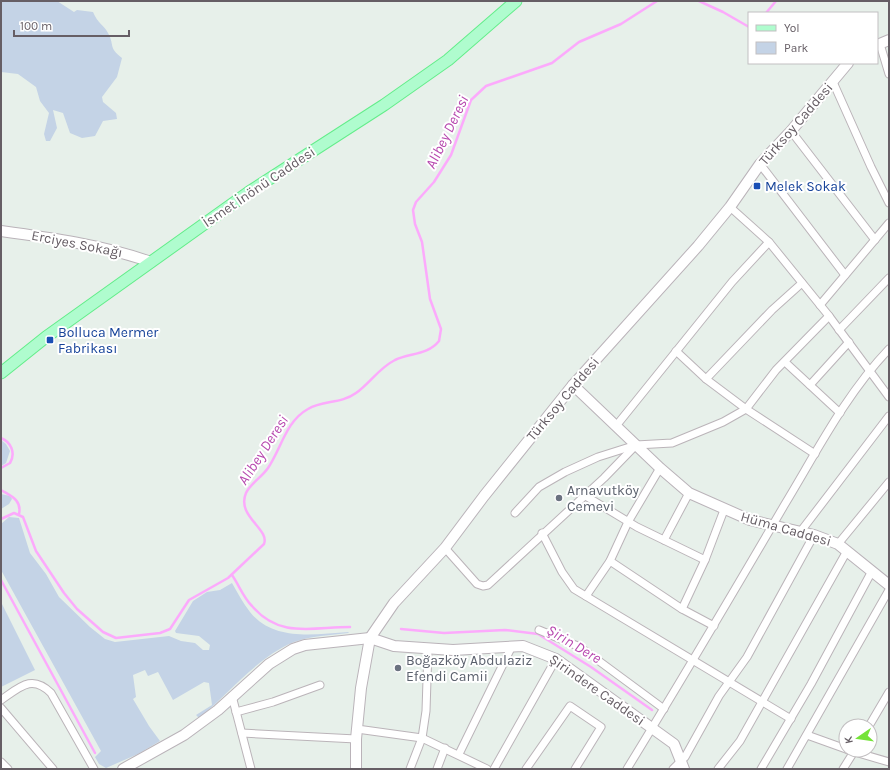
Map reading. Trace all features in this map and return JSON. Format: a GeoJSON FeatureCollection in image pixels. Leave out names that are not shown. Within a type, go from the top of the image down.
{"type":"FeatureCollection","features":[{"type":"Feature","properties":{"kind":"main road","name":"İsmet İnönü Caddesi"},"geometry":{"type":"LineString","coordinates":[[1,373],[46,337],[249,192],[416,83],[471,41],[516,1]]}},
{"type":"Feature","properties":{"kind":"street"},"geometry":{"type":"LineString","coordinates":[[882,43],[889,74]]}},
{"type":"Feature","properties":{"kind":"street","name":"Türksoy Caddesi"},"geometry":{"type":"LineString","coordinates":[[356,769],[356,734],[361,688],[370,638],[394,603],[445,548],[493,484],[573,385],[666,284],[730,207],[760,164],[791,131],[847,64]]}},
{"type":"Feature","properties":{"kind":"street"},"geometry":{"type":"LineString","coordinates":[[833,82],[871,167],[889,203]]}},
{"type":"Feature","properties":{"kind":"street"},"geometry":{"type":"LineString","coordinates":[[791,131],[875,240]]}},
{"type":"Feature","properties":{"kind":"street"},"geometry":{"type":"LineString","coordinates":[[760,164],[845,275]]}},
{"type":"Feature","properties":{"kind":"street"},"geometry":{"type":"LineString","coordinates":[[730,207],[769,242],[840,330],[889,397]]}},
{"type":"Feature","properties":{"kind":"street"},"geometry":{"type":"LineString","coordinates":[[820,305],[889,223]]}},
{"type":"Feature","properties":{"kind":"street","name":"Erciyes Sokağı"},"geometry":{"type":"LineString","coordinates":[[1,231],[84,243],[120,251],[151,262]]}},
{"type":"Feature","properties":{"kind":"street"},"geometry":{"type":"LineString","coordinates":[[616,426],[732,282],[769,242]]}},
{"type":"Feature","properties":{"kind":"street"},"geometry":{"type":"LineString","coordinates":[[840,330],[889,278]]}},
{"type":"Feature","properties":{"kind":"street"},"geometry":{"type":"LineString","coordinates":[[706,379],[772,310],[802,283]]}},
{"type":"Feature","properties":{"kind":"street"},"geometry":{"type":"LineString","coordinates":[[515,513],[539,487],[565,472],[598,457],[636,445],[672,443],[723,422],[746,409],[784,362],[829,316]]}},
{"type":"Feature","properties":{"kind":"street"},"geometry":{"type":"LineString","coordinates":[[810,385],[849,342]]}},
{"type":"Feature","properties":{"kind":"street"},"geometry":{"type":"LineString","coordinates":[[627,769],[714,626],[840,412],[869,370],[889,349]]}},
{"type":"Feature","properties":{"kind":"street"},"geometry":{"type":"LineString","coordinates":[[676,351],[706,379],[746,409],[815,454]]}},
{"type":"Feature","properties":{"kind":"street"},"geometry":{"type":"LineString","coordinates":[[784,362],[840,412]]}},
{"type":"Feature","properties":{"kind":"street","name":"Hüma Caddesi"},"geometry":{"type":"LineString","coordinates":[[573,385],[660,468],[689,493],[724,510],[772,526],[801,531],[838,544],[889,585]]}},
{"type":"Feature","properties":{"kind":"street"},"geometry":{"type":"LineString","coordinates":[[801,531],[889,416]]}},
{"type":"Feature","properties":{"kind":"street"},"geometry":{"type":"LineString","coordinates":[[445,548],[477,584],[486,586],[542,533],[604,478],[636,445]]}},
{"type":"Feature","properties":{"kind":"street"},"geometry":{"type":"LineString","coordinates":[[586,596],[610,561],[628,522],[660,468]]}},
{"type":"Feature","properties":{"kind":"street"},"geometry":{"type":"LineString","coordinates":[[838,544],[889,482]]}},
{"type":"Feature","properties":{"kind":"street"},"geometry":{"type":"LineString","coordinates":[[664,540],[689,493]]}},
{"type":"Feature","properties":{"kind":"street"},"geometry":{"type":"LineString","coordinates":[[584,495],[628,522],[705,560]]}},
{"type":"Feature","properties":{"kind":"street"},"geometry":{"type":"LineString","coordinates":[[682,609],[705,560],[724,510]]}},
{"type":"Feature","properties":{"kind":"street"},"geometry":{"type":"LineString","coordinates":[[542,533],[562,572],[574,589],[791,719]]}},
{"type":"Feature","properties":{"kind":"street"},"geometry":{"type":"LineString","coordinates":[[673,769],[683,765],[729,682],[747,657],[814,535]]}},
{"type":"Feature","properties":{"kind":"street"},"geometry":{"type":"LineString","coordinates":[[718,769],[740,740],[847,551]]}},
{"type":"Feature","properties":{"kind":"street"},"geometry":{"type":"LineString","coordinates":[[610,561],[682,609],[714,626]]}},
{"type":"Feature","properties":{"kind":"street"},"geometry":{"type":"LineString","coordinates":[[761,769],[791,719],[872,571]]}},
{"type":"Feature","properties":{"kind":"street"},"geometry":{"type":"LineString","coordinates":[[788,769],[889,590]]}},
{"type":"Feature","properties":{"kind":"street"},"geometry":{"type":"LineString","coordinates":[[539,630],[580,647],[664,709]]}},
{"type":"Feature","properties":{"kind":"street"},"geometry":{"type":"LineString","coordinates":[[123,769],[184,735],[218,710],[269,664],[293,649],[305,645],[370,638]]}},
{"type":"Feature","properties":{"kind":"street","name":"Şirindere Caddesi"},"geometry":{"type":"LineString","coordinates":[[370,638],[394,646],[453,650],[523,646],[556,659],[674,744],[683,765]]}},
{"type":"Feature","properties":{"kind":"street"},"geometry":{"type":"LineString","coordinates":[[459,754],[512,646]]}},
{"type":"Feature","properties":{"kind":"street"},"geometry":{"type":"LineString","coordinates":[[410,769],[422,738],[426,711],[428,648]]}},
{"type":"Feature","properties":{"kind":"street"},"geometry":{"type":"LineString","coordinates":[[494,769],[556,659]]}},
{"type":"Feature","properties":{"kind":"street"},"geometry":{"type":"LineString","coordinates":[[1,700],[27,684],[38,683],[44,686],[51,693],[94,769]]}},
{"type":"Feature","properties":{"kind":"street"},"geometry":{"type":"LineString","coordinates":[[236,712],[273,702],[320,685]]}},
{"type":"Feature","properties":{"kind":"street"},"geometry":{"type":"LineString","coordinates":[[874,718],[889,692]]}},
{"type":"Feature","properties":{"kind":"street"},"geometry":{"type":"LineString","coordinates":[[232,696],[252,769]]}},
{"type":"Feature","properties":{"kind":"street"},"geometry":{"type":"LineString","coordinates":[[526,769],[570,706],[601,727],[575,769]]}},
{"type":"Feature","properties":{"kind":"street"},"geometry":{"type":"LineString","coordinates":[[1,708],[53,769]]}},
{"type":"Feature","properties":{"kind":"street"},"geometry":{"type":"LineString","coordinates":[[242,733],[356,734],[422,738],[459,754],[487,769]]}},
{"type":"Feature","properties":{"kind":"street"},"geometry":{"type":"LineString","coordinates":[[807,735],[838,746]]}},
{"type":"Feature","properties":{"kind":"street"},"geometry":{"type":"LineString","coordinates":[[437,769],[445,748]]}},
{"type":"Feature","properties":{"kind":"street"},"geometry":{"type":"LineString","coordinates":[[843,769],[847,758]]}},
{"type":"Feature","properties":{"kind":"street"},"geometry":{"type":"LineString","coordinates":[[876,758],[889,762]]}},
{"type":"Feature","properties":{"kind":"street"},"geometry":{"type":"LineString","coordinates":[[1,762],[8,769]]}},
{"type":"Feature","properties":{"kind":"green space"},"geometry":{"type":"Polygon","coordinates":[[[1,1],[57,1],[74,12],[77,10],[93,12],[108,33],[113,49],[122,58],[117,77],[102,97],[103,102],[116,113],[117,119],[103,121],[95,136],[82,138],[70,133],[63,113],[53,110],[57,128],[50,141],[46,141],[44,134],[49,113],[40,101],[36,87],[18,74],[1,72],[1,1]]]}},
{"type":"Feature","properties":{"kind":"green space"},"geometry":{"type":"Polygon","coordinates":[[[1,440],[6,444],[10,451],[6,463],[1,466],[1,440]]]}},
{"type":"Feature","properties":{"kind":"green space"},"geometry":{"type":"Polygon","coordinates":[[[1,494],[10,496],[12,499],[9,504],[1,509],[1,494]]]}},
{"type":"Feature","properties":{"kind":"green space"},"geometry":{"type":"Polygon","coordinates":[[[9,517],[19,518],[30,553],[46,574],[59,597],[90,627],[105,639],[115,642],[169,636],[181,641],[195,643],[203,650],[209,650],[210,645],[199,636],[176,633],[175,631],[193,601],[207,592],[220,590],[232,583],[250,612],[260,622],[271,628],[296,634],[349,632],[307,638],[294,642],[281,649],[268,657],[244,676],[199,718],[196,715],[212,705],[209,683],[204,682],[173,700],[158,672],[148,676],[145,670],[133,675],[136,697],[133,699],[160,741],[138,754],[106,768],[99,764],[95,757],[101,751],[1,570],[1,524],[9,517]]]}},
{"type":"Feature","properties":{"kind":"green space"},"geometry":{"type":"Polygon","coordinates":[[[1,602],[35,670],[1,687],[1,602]]]}},
{"type":"Feature","properties":{"kind":"waterway","name":"Alibey Deresi"},"geometry":{"type":"LineString","coordinates":[[1,519],[14,513],[23,517],[36,551],[64,593],[77,609],[103,632],[116,638],[160,633],[170,629],[189,600],[228,578],[264,544],[265,538],[245,509],[244,501],[246,493],[273,461],[289,428],[300,414],[314,406],[338,401],[356,393],[389,363],[430,349],[439,341],[441,329],[430,299],[422,242],[415,224],[413,210],[416,202],[434,182],[451,155],[471,100],[486,86],[552,63],[579,42],[621,24],[657,1]]}},
{"type":"Feature","properties":{"kind":"waterway","name":"Alibey Deresi"},"geometry":{"type":"LineString","coordinates":[[699,1],[723,12],[748,26]]}},
{"type":"Feature","properties":{"kind":"waterway","name":"Alibey Deresi"},"geometry":{"type":"LineString","coordinates":[[767,12],[776,1]]}},
{"type":"Feature","properties":{"kind":"waterway"},"geometry":{"type":"LineString","coordinates":[[1,438],[10,445],[13,455],[10,463],[1,468]]}},
{"type":"Feature","properties":{"kind":"waterway"},"geometry":{"type":"LineString","coordinates":[[1,490],[15,499],[19,505],[19,514]]}},
{"type":"Feature","properties":{"kind":"waterway","name":"Şirin Dere"},"geometry":{"type":"LineString","coordinates":[[232,575],[249,602],[263,616],[274,623],[298,629],[350,627]]}},
{"type":"Feature","properties":{"kind":"waterway"},"geometry":{"type":"LineString","coordinates":[[1,580],[95,753]]}},
{"type":"Feature","properties":{"kind":"waterway","name":"Şirin Dere"},"geometry":{"type":"LineString","coordinates":[[401,629],[444,633],[505,630],[538,634],[591,667],[652,710]]}},
{"type":"Feature","properties":{"kind":"place","name":"Melek Sokak"},"geometry":{"type":"Point","coordinates":[757,186]}},
{"type":"Feature","properties":{"kind":"place","name":"Bolluca Mermer Fabrikası"},"geometry":{"type":"Point","coordinates":[50,340]}},
{"type":"Feature","properties":{"kind":"place","name":"Arnavutköy Cemevi"},"geometry":{"type":"Point","coordinates":[559,498]}},
{"type":"Feature","properties":{"kind":"place","name":"Boğazköy Abdulaziz Efendi Camii"},"geometry":{"type":"Point","coordinates":[398,668]}}]}
